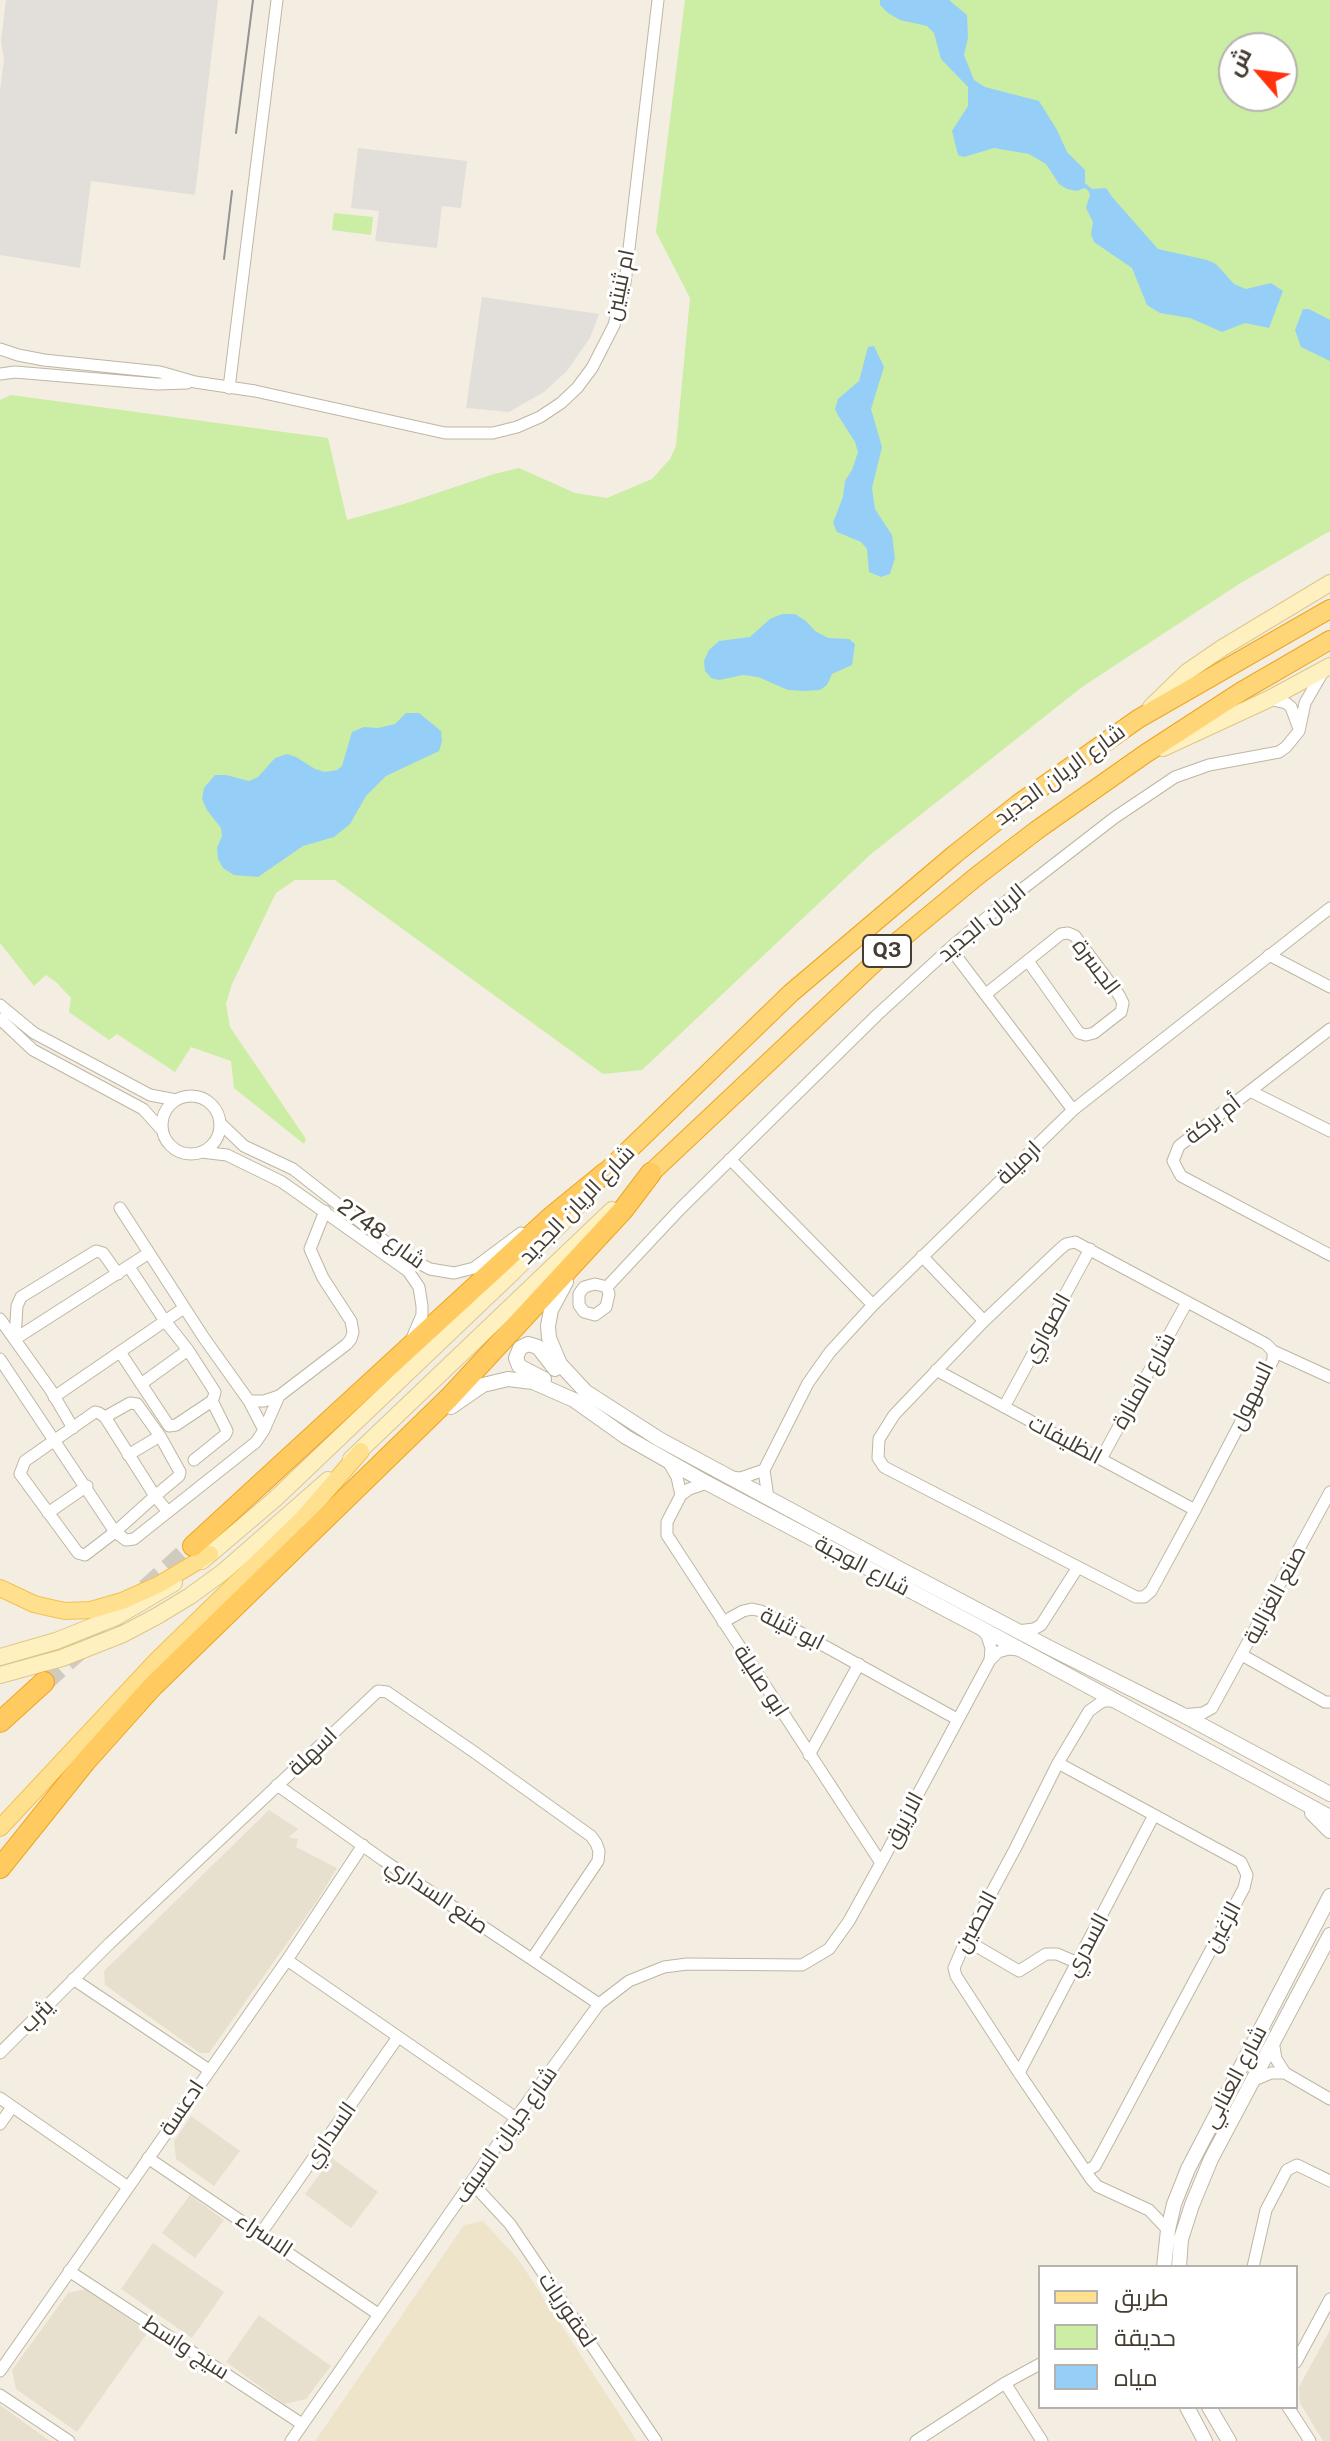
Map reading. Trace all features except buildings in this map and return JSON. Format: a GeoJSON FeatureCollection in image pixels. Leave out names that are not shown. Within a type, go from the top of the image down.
{"type":"FeatureCollection","features":[{"type":"Feature","properties":{"kind":"highway","name":"شارع الريان الجديد"},"geometry":{"type":"LineString","coordinates":[[605,1173],[791,993],[872,922],[1018,804],[1138,719],[1330,609]]}},
{"type":"Feature","properties":{"kind":"highway","name":"شارع الريان الجديد"},"geometry":{"type":"LineString","coordinates":[[651,1173],[890,948],[977,876],[1145,754],[1242,691],[1330,640]]}},
{"type":"Feature","properties":{"kind":"highway"},"geometry":{"type":"LineString","coordinates":[[202,1550],[408,1348],[550,1218],[605,1173]]}},
{"type":"Feature","properties":{"kind":"highway"},"geometry":{"type":"LineString","coordinates":[[0,1868],[85,1762],[153,1686],[449,1398],[623,1210],[651,1173]]}},
{"type":"Feature","properties":{"kind":"highway"},"geometry":{"type":"LineString","coordinates":[[0,1722],[44,1682]]}},
{"type":"Feature","properties":{"kind":"main road","name":"شارع الريان الجديد"},"geometry":{"type":"LineString","coordinates":[[1138,719],[1187,672],[1330,583]]}},
{"type":"Feature","properties":{"kind":"main road","name":"شارع الريان الجديد"},"geometry":{"type":"LineString","coordinates":[[1145,754],[1182,741],[1327,668]]}},
{"type":"Feature","properties":{"kind":"main road","name":"شارع الريان الجديد"},"geometry":{"type":"LineString","coordinates":[[0,1657],[56,1641],[116,1617],[165,1590],[202,1550],[275,1499],[512,1273],[572,1213],[605,1173]]}},
{"type":"Feature","properties":{"kind":"main road","name":"شارع الريان الجديد"},"geometry":{"type":"LineString","coordinates":[[0,1675],[62,1658],[123,1634],[190,1596],[252,1549],[361,1451],[651,1173]]}},
{"type":"Feature","properties":{"kind":"main road"},"geometry":{"type":"LineString","coordinates":[[0,1828],[157,1660],[303,1518],[361,1451]]}},
{"type":"Feature","properties":{"kind":"main road"},"geometry":{"type":"LineString","coordinates":[[0,1588],[34,1604],[65,1611],[91,1610],[122,1601],[158,1585],[202,1550]]}},
{"type":"Feature","properties":{"kind":"street"},"geometry":{"type":"LineString","coordinates":[[229,388],[277,0]]}},
{"type":"Feature","properties":{"kind":"street","name":"ام ثنيتين"},"geometry":{"type":"LineString","coordinates":[[0,374],[15,372],[118,381],[160,372],[195,382],[286,397],[445,433],[475,435],[517,427],[540,417],[577,388],[592,368],[614,325],[625,283],[658,0]]}},
{"type":"Feature","properties":{"kind":"street","name":"ام ثنيتين"},"geometry":{"type":"LineString","coordinates":[[0,349],[44,360],[122,367],[138,376]]}},
{"type":"Feature","properties":{"kind":"street"},"geometry":{"type":"LineString","coordinates":[[90,365],[93,371],[90,378]]}},
{"type":"Feature","properties":{"kind":"street"},"geometry":{"type":"LineString","coordinates":[[118,381],[125,377],[122,367]]}},
{"type":"Feature","properties":{"kind":"street"},"geometry":{"type":"LineString","coordinates":[[1299,731],[1305,703],[1327,668]]}},
{"type":"Feature","properties":{"kind":"street"},"geometry":{"type":"LineString","coordinates":[[1269,699],[1291,707],[1299,731]]}},
{"type":"Feature","properties":{"kind":"street","name":"الريان الجديد"},"geometry":{"type":"LineString","coordinates":[[607,1287],[730,1159],[877,1015],[1003,904],[1123,812],[1175,777],[1209,765],[1279,752],[1293,741],[1299,731]]}},
{"type":"Feature","properties":{"kind":"street","name":"ارميلة"},"geometry":{"type":"LineString","coordinates":[[764,1470],[817,1369],[873,1305],[922,1256],[1073,1110],[1330,908]]}},
{"type":"Feature","properties":{"kind":"street","name":"الجسرة"},"geometry":{"type":"LineString","coordinates":[[986,994],[1061,934],[1068,933],[1075,936],[1119,995],[1123,1003],[1121,1012],[1094,1033],[1079,1033],[1028,961]]}},
{"type":"Feature","properties":{"kind":"street"},"geometry":{"type":"LineString","coordinates":[[950,948],[1073,1110]]}},
{"type":"Feature","properties":{"kind":"street"},"geometry":{"type":"LineString","coordinates":[[1269,955],[1330,987]]}},
{"type":"Feature","properties":{"kind":"street"},"geometry":{"type":"LineString","coordinates":[[0,1005],[34,1033],[150,1095],[176,1100]]}},
{"type":"Feature","properties":{"kind":"street"},"geometry":{"type":"LineString","coordinates":[[0,1019],[33,1050],[143,1109],[178,1151],[187,1154],[201,1152],[218,1135],[220,1123],[213,1106],[206,1100],[187,1096],[167,1108],[162,1118],[162,1130]]}},
{"type":"Feature","properties":{"kind":"street","name":"أم بركة"},"geometry":{"type":"LineString","coordinates":[[1330,1029],[1179,1146],[1173,1161],[1181,1176],[1330,1255]]}},
{"type":"Feature","properties":{"kind":"street"},"geometry":{"type":"LineString","coordinates":[[1250,1091],[1330,1131]]}},
{"type":"Feature","properties":{"kind":"street","name":"شارع 2748"},"geometry":{"type":"LineString","coordinates":[[220,1123],[244,1146],[279,1161],[307,1179],[400,1253],[430,1269],[463,1272],[474,1268],[519,1233],[550,1218]]}},
{"type":"Feature","properties":{"kind":"street","name":"شارع 2748"},"geometry":{"type":"LineString","coordinates":[[201,1152],[227,1155],[300,1192],[408,1271],[419,1287],[422,1306],[422,1315],[408,1348]]}},
{"type":"Feature","properties":{"kind":"street"},"geometry":{"type":"LineString","coordinates":[[730,1159],[873,1305]]}},
{"type":"Feature","properties":{"kind":"street"},"geometry":{"type":"LineString","coordinates":[[300,1192],[296,1182],[300,1178],[307,1179]]}},
{"type":"Feature","properties":{"kind":"street"},"geometry":{"type":"LineString","coordinates":[[120,1208],[249,1401],[264,1430]]}},
{"type":"Feature","properties":{"kind":"street"},"geometry":{"type":"LineString","coordinates":[[249,1401],[264,1401],[279,1396],[347,1344],[353,1332],[351,1321],[323,1278],[310,1249],[325,1211]]}},
{"type":"Feature","properties":{"kind":"street","name":"السهول"},"geometry":{"type":"LineString","coordinates":[[1075,1242],[1090,1249],[1266,1344],[1273,1351],[1273,1360],[1195,1510],[1151,1591],[1144,1597],[1136,1597],[884,1467],[878,1458],[877,1448],[884,1429],[894,1415],[984,1321],[1066,1244],[1075,1242]]}},
{"type":"Feature","properties":{"kind":"street","name":"الصواري"},"geometry":{"type":"LineString","coordinates":[[1004,1407],[1090,1249]]}},
{"type":"Feature","properties":{"kind":"street"},"geometry":{"type":"LineString","coordinates":[[15,1339],[17,1306],[21,1297],[96,1251],[103,1253],[118,1274]]}},
{"type":"Feature","properties":{"kind":"street","name":"شارع الوجبة"},"geometry":{"type":"LineString","coordinates":[[585,1252],[556,1297],[548,1326],[549,1338],[555,1356],[580,1396],[626,1437],[1330,1817]]}},
{"type":"Feature","properties":{"kind":"street"},"geometry":{"type":"LineString","coordinates":[[15,1339],[149,1253]]}},
{"type":"Feature","properties":{"kind":"street"},"geometry":{"type":"LineString","coordinates":[[922,1256],[984,1321]]}},
{"type":"Feature","properties":{"kind":"street"},"geometry":{"type":"LineString","coordinates":[[120,1352],[169,1426],[212,1401],[215,1392],[129,1267]]}},
{"type":"Feature","properties":{"kind":"street","name":"شارع المنارة"},"geometry":{"type":"LineString","coordinates":[[1101,1459],[1187,1302]]}},
{"type":"Feature","properties":{"kind":"street"},"geometry":{"type":"LineString","coordinates":[[54,1397],[184,1308]]}},
{"type":"Feature","properties":{"kind":"street"},"geometry":{"type":"LineString","coordinates":[[0,1319],[73,1428]]}},
{"type":"Feature","properties":{"kind":"street"},"geometry":{"type":"LineString","coordinates":[[141,1384],[188,1350]]}},
{"type":"Feature","properties":{"kind":"street"},"geometry":{"type":"LineString","coordinates":[[1273,1351],[1330,1377]]}},
{"type":"Feature","properties":{"kind":"street"},"geometry":{"type":"LineString","coordinates":[[0,1359],[115,1532],[130,1541],[252,1446],[264,1430],[279,1396]]}},
{"type":"Feature","properties":{"kind":"street","name":"الظليفات"},"geometry":{"type":"LineString","coordinates":[[936,1370],[1195,1510]]}},
{"type":"Feature","properties":{"kind":"street","name":"شارع الوجبة"},"geometry":{"type":"LineString","coordinates":[[400,1446],[470,1392],[496,1381],[517,1379],[580,1396],[1017,1631],[1330,1792]]}},
{"type":"Feature","properties":{"kind":"street"},"geometry":{"type":"LineString","coordinates":[[194,1460],[227,1431],[212,1401]]}},
{"type":"Feature","properties":{"kind":"street"},"geometry":{"type":"LineString","coordinates":[[105,1417],[134,1403],[160,1436],[180,1472],[177,1479],[155,1496],[115,1532],[85,1555],[48,1513],[20,1474],[25,1461],[95,1412],[105,1417],[155,1496],[168,1512]]}},
{"type":"Feature","properties":{"kind":"street"},"geometry":{"type":"LineString","coordinates":[[128,1455],[160,1436]]}},
{"type":"Feature","properties":{"kind":"street"},"geometry":{"type":"LineString","coordinates":[[669,1461],[681,1495],[707,1483]]}},
{"type":"Feature","properties":{"kind":"street"},"geometry":{"type":"LineString","coordinates":[[730,1477],[741,1478],[764,1470],[768,1498]]}},
{"type":"Feature","properties":{"kind":"street"},"geometry":{"type":"LineString","coordinates":[[48,1513],[87,1486]]}},
{"type":"Feature","properties":{"kind":"street","name":"صنع الغزالية"},"geometry":{"type":"LineString","coordinates":[[1212,1708],[1330,1492]]}},
{"type":"Feature","properties":{"kind":"street","name":"ابو صليلة"},"geometry":{"type":"LineString","coordinates":[[681,1495],[667,1522],[667,1535],[881,1863]]}},
{"type":"Feature","properties":{"kind":"street"},"geometry":{"type":"LineString","coordinates":[[1017,1631],[1034,1629],[1046,1620],[1078,1567]]}},
{"type":"Feature","properties":{"kind":"street","name":"ابو نثيلة"},"geometry":{"type":"LineString","coordinates":[[723,1622],[743,1611],[761,1611],[957,1719]]}},
{"type":"Feature","properties":{"kind":"street"},"geometry":{"type":"LineString","coordinates":[[1046,1620],[1050,1648]]}},
{"type":"Feature","properties":{"kind":"street"},"geometry":{"type":"LineString","coordinates":[[979,1627],[987,1636],[991,1648],[990,1660]]}},
{"type":"Feature","properties":{"kind":"street"},"geometry":{"type":"LineString","coordinates":[[990,1660],[998,1652],[1020,1650]]}},
{"type":"Feature","properties":{"kind":"street","name":"صنع الغزالية"},"geometry":{"type":"LineString","coordinates":[[1242,1655],[1330,1702]]}},
{"type":"Feature","properties":{"kind":"street","name":"الازيرق"},"geometry":{"type":"LineString","coordinates":[[802,1965],[829,1949],[849,1921],[990,1660]]}},
{"type":"Feature","properties":{"kind":"street"},"geometry":{"type":"LineString","coordinates":[[809,1755],[859,1664]]}},
{"type":"Feature","properties":{"kind":"street","name":"اسهلة"},"geometry":{"type":"LineString","coordinates":[[73,1979],[378,1691],[387,1692],[591,1836],[596,1843],[598,1861],[532,1959]]}},
{"type":"Feature","properties":{"kind":"street","name":"الحصين"},"geometry":{"type":"LineString","coordinates":[[1119,1702],[1103,1701],[1089,1711],[1058,1763],[954,1968],[956,1976],[1019,2073],[1097,2186],[1149,2210],[1168,2230]]}},
{"type":"Feature","properties":{"kind":"street"},"geometry":{"type":"LineString","coordinates":[[1181,1714],[1192,1716],[1212,1708],[1218,1734]]}},
{"type":"Feature","properties":{"kind":"street"},"geometry":{"type":"LineString","coordinates":[[1179,1736],[1195,1737],[1330,1809]]}},
{"type":"Feature","properties":{"kind":"street","name":"الزغين"},"geometry":{"type":"LineString","coordinates":[[1058,1763],[1241,1862],[1247,1875],[1244,1888],[1100,2157],[1095,2166],[1086,2171]]}},
{"type":"Feature","properties":{"kind":"street","name":"صنع السداري"},"geometry":{"type":"LineString","coordinates":[[277,1785],[599,2004]]}},
{"type":"Feature","properties":{"kind":"street"},"geometry":{"type":"LineString","coordinates":[[1304,1803],[1330,1831]]}},
{"type":"Feature","properties":{"kind":"street","name":"السدري"},"geometry":{"type":"LineString","coordinates":[[1019,2073],[1153,1817]]}},
{"type":"Feature","properties":{"kind":"street","name":"ادعسة"},"geometry":{"type":"LineString","coordinates":[[0,2371],[287,1960],[363,1845]]}},
{"type":"Feature","properties":{"kind":"street","name":"شارع العنابي"},"geometry":{"type":"LineString","coordinates":[[1164,2265],[1174,2204],[1204,2136],[1330,1896]]}},
{"type":"Feature","properties":{"kind":"street"},"geometry":{"type":"LineString","coordinates":[[1294,2004],[1295,1989],[1330,1923]]}},
{"type":"Feature","properties":{"kind":"street","name":"شارع العنابي"},"geometry":{"type":"LineString","coordinates":[[1179,2265],[1181,2239],[1211,2159],[1330,1935]]}},
{"type":"Feature","properties":{"kind":"street"},"geometry":{"type":"LineString","coordinates":[[966,1940],[1019,1971],[1046,1954],[1057,1954],[1078,1963]]}},
{"type":"Feature","properties":{"kind":"street"},"geometry":{"type":"LineString","coordinates":[[287,1960],[516,2118]]}},
{"type":"Feature","properties":{"kind":"street","name":"شارع جريان السيف"},"geometry":{"type":"LineString","coordinates":[[291,2441],[599,2004],[629,1981],[664,1967],[687,1964],[802,1965]]}},
{"type":"Feature","properties":{"kind":"street"},"geometry":{"type":"LineString","coordinates":[[73,1979],[209,2070]]}},
{"type":"Feature","properties":{"kind":"street","name":"يثرب"},"geometry":{"type":"LineString","coordinates":[[0,2053],[73,1979]]}},
{"type":"Feature","properties":{"kind":"street","name":"السداري"},"geometry":{"type":"LineString","coordinates":[[261,2233],[398,2037]]}},
{"type":"Feature","properties":{"kind":"street"},"geometry":{"type":"LineString","coordinates":[[1273,2041],[1276,2059],[1285,2073],[1330,2099]]}},
{"type":"Feature","properties":{"kind":"street"},"geometry":{"type":"LineString","coordinates":[[1252,2081],[1271,2073],[1285,2073]]}},
{"type":"Feature","properties":{"kind":"street"},"geometry":{"type":"LineString","coordinates":[[0,2098],[128,2187]]}},
{"type":"Feature","properties":{"kind":"street"},"geometry":{"type":"LineString","coordinates":[[0,2124],[12,2107]]}},
{"type":"Feature","properties":{"kind":"street","name":"الاسراء"},"geometry":{"type":"LineString","coordinates":[[148,2158],[378,2314]]}},
{"type":"Feature","properties":{"kind":"street"},"geometry":{"type":"LineString","coordinates":[[1253,2265],[1266,2210],[1287,2170],[1297,2165],[1330,2181]]}},
{"type":"Feature","properties":{"kind":"street","name":"لعقوريات"},"geometry":{"type":"LineString","coordinates":[[472,2183],[510,2224],[656,2441]]}},
{"type":"Feature","properties":{"kind":"street"},"geometry":{"type":"LineString","coordinates":[[1149,2210],[1174,2204]]}},
{"type":"Feature","properties":{"kind":"street","name":"سيج واسط"},"geometry":{"type":"LineString","coordinates":[[69,2271],[302,2424]]}},
{"type":"Feature","properties":{"kind":"street"},"geometry":{"type":"LineString","coordinates":[[1298,2358],[1330,2299]]}},
{"type":"Feature","properties":{"kind":"street"},"geometry":{"type":"LineString","coordinates":[[916,2441],[1038,2365]]}},
{"type":"Feature","properties":{"kind":"street"},"geometry":{"type":"LineString","coordinates":[[1005,2383],[1042,2441]]}},
{"type":"Feature","properties":{"kind":"street"},"geometry":{"type":"LineString","coordinates":[[0,2395],[69,2441]]}},
{"type":"Feature","properties":{"kind":"street"},"geometry":{"type":"LineString","coordinates":[[1188,2409],[1205,2441]]}},
{"type":"Feature","properties":{"kind":"street"},"geometry":{"type":"LineString","coordinates":[[1210,2409],[1229,2441]]}},
{"type":"Feature","properties":{"kind":"street"},"geometry":{"type":"LineString","coordinates":[[1289,2409],[1310,2441]]}},
{"type":"Feature","properties":{"kind":"shaded area"},"geometry":{"type":"Polygon","coordinates":[[[6,0],[218,0],[195,195],[91,181],[80,268],[0,255],[0,91],[4,59],[1,41],[6,0]]]}},
{"type":"Feature","properties":{"kind":"shaded area"},"geometry":{"type":"Polygon","coordinates":[[[358,148],[467,161],[461,208],[442,206],[437,248],[375,241],[379,211],[351,208],[358,148]]]}},
{"type":"Feature","properties":{"kind":"shaded area"},"geometry":{"type":"Polygon","coordinates":[[[482,297],[599,314],[590,338],[567,371],[544,392],[509,412],[466,408],[482,297]]]}},
{"type":"Feature","properties":{"kind":"shaded area"},"geometry":{"type":"Polygon","coordinates":[[[269,1810],[298,1829],[289,1837],[298,1839],[296,1847],[337,1868],[209,2053],[200,2053],[105,1985],[104,1971],[269,1810]]]}},
{"type":"Feature","properties":{"kind":"shaded area"},"geometry":{"type":"Polygon","coordinates":[[[191,2116],[240,2151],[214,2186],[176,2159],[174,2141],[191,2116]]]}},
{"type":"Feature","properties":{"kind":"shaded area"},"geometry":{"type":"Polygon","coordinates":[[[332,2158],[378,2192],[351,2228],[305,2194],[332,2158]]]}},
{"type":"Feature","properties":{"kind":"shaded area"},"geometry":{"type":"Polygon","coordinates":[[[190,2195],[224,2220],[195,2258],[162,2233],[190,2195]]]}},
{"type":"Feature","properties":{"kind":"shaded area"},"geometry":{"type":"Polygon","coordinates":[[[483,2221],[518,2259],[637,2441],[315,2441],[464,2225],[483,2221]]]}},
{"type":"Feature","properties":{"kind":"shaded area"},"geometry":{"type":"Polygon","coordinates":[[[153,2243],[224,2292],[192,2338],[121,2289],[153,2243]]]}},
{"type":"Feature","properties":{"kind":"shaded area"},"geometry":{"type":"Polygon","coordinates":[[[86,2289],[148,2332],[77,2432],[16,2389],[12,2370],[68,2293],[86,2289]]]}},
{"type":"Feature","properties":{"kind":"shaded area"},"geometry":{"type":"Polygon","coordinates":[[[259,2315],[331,2366],[306,2399],[284,2404],[226,2362],[259,2315]]]}},
{"type":"Feature","properties":{"kind":"shaded area"},"geometry":{"type":"Polygon","coordinates":[[[1330,2330],[1330,2441],[1323,2441],[1300,2403],[1299,2387],[1330,2330]]]}},
{"type":"Feature","properties":{"kind":"shaded area"},"geometry":{"type":"Polygon","coordinates":[[[0,2405],[50,2441],[0,2441],[0,2405]]]}},
{"type":"Feature","properties":{"kind":"green space"},"geometry":{"type":"Polygon","coordinates":[[[685,0],[1330,0],[1330,531],[1239,584],[1082,687],[871,854],[642,1070],[603,1074],[335,880],[295,880],[276,893],[232,984],[226,1004],[230,1027],[306,1139],[304,1144],[234,1088],[231,1061],[191,1047],[175,1072],[117,1034],[109,1040],[69,1012],[71,998],[46,975],[34,986],[0,943],[0,400],[11,395],[328,438],[347,520],[519,468],[575,493],[607,498],[652,479],[670,459],[676,446],[690,298],[656,232],[685,0]]]}},
{"type":"Feature","properties":{"kind":"green space"},"geometry":{"type":"Polygon","coordinates":[[[334,213],[373,217],[371,235],[332,230],[334,213]]]}},
{"type":"Feature","properties":{"kind":"water"},"geometry":{"type":"Polygon","coordinates":[[[880,0],[949,0],[967,15],[968,38],[964,55],[974,80],[985,87],[1039,101],[1067,152],[1085,170],[1085,183],[1092,189],[1106,188],[1158,249],[1216,264],[1234,284],[1246,289],[1271,283],[1283,291],[1269,328],[1245,323],[1222,332],[1190,318],[1160,313],[1147,305],[1132,268],[1094,242],[1091,234],[1093,222],[1086,208],[1090,195],[1088,190],[1067,189],[1059,184],[1046,164],[1029,154],[994,148],[964,157],[958,155],[952,131],[968,106],[968,87],[941,59],[934,33],[927,26],[900,20],[880,5],[880,0]]]}},
{"type":"Feature","properties":{"kind":"water"},"geometry":{"type":"Polygon","coordinates":[[[1303,309],[1330,320],[1330,361],[1301,347],[1295,330],[1303,309]]]}},
{"type":"Feature","properties":{"kind":"water"},"geometry":{"type":"Polygon","coordinates":[[[874,346],[884,367],[871,409],[882,447],[872,488],[875,509],[892,535],[895,558],[890,574],[881,577],[869,572],[867,549],[861,542],[837,532],[833,523],[843,497],[845,481],[858,452],[835,409],[838,399],[859,381],[868,347],[874,346]]]}},
{"type":"Feature","properties":{"kind":"water"},"geometry":{"type":"Polygon","coordinates":[[[782,614],[795,614],[828,638],[849,639],[855,644],[852,665],[832,674],[827,685],[820,690],[805,691],[788,690],[758,677],[743,675],[719,680],[711,678],[705,671],[704,661],[709,650],[719,641],[750,637],[770,619],[782,614]]]}},
{"type":"Feature","properties":{"kind":"water"},"geometry":{"type":"Polygon","coordinates":[[[406,713],[419,713],[441,731],[439,751],[386,776],[366,796],[350,824],[334,837],[303,846],[258,877],[234,875],[223,868],[217,848],[222,836],[221,828],[202,799],[204,788],[215,775],[249,781],[258,777],[275,758],[287,754],[315,769],[325,772],[337,770],[342,766],[352,732],[364,727],[395,724],[406,713]]]}},
{"type":"Feature","properties":{"kind":"tunnel"},"geometry":{"type":"LineString","coordinates":[[146,1589],[193,1546]]}},
{"type":"Feature","properties":{"kind":"tunnel"},"geometry":{"type":"LineString","coordinates":[[44,1682],[117,1616]]}},
{"type":"Feature","properties":{"kind":"tram line"},"geometry":{"type":"LineString","coordinates":[[236,133],[253,0]]}},
{"type":"Feature","properties":{"kind":"tram line"},"geometry":{"type":"LineString","coordinates":[[224,259],[232,191]]}}]}
